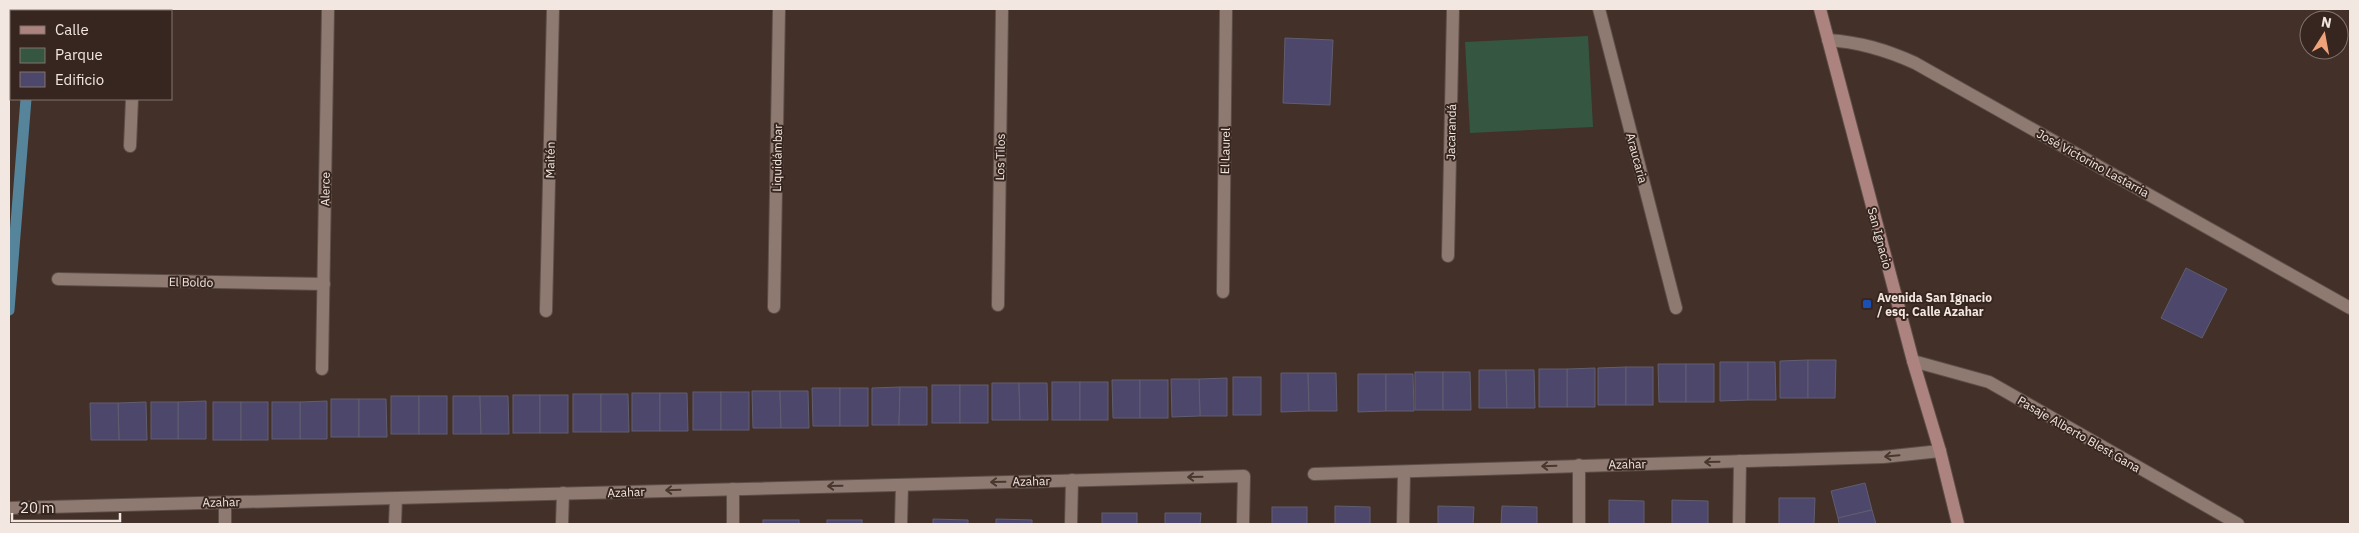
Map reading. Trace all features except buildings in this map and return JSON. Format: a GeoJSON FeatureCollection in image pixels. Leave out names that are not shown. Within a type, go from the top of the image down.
{"type":"FeatureCollection","features":[{"type":"Feature","properties":{"kind":"main road","name":"San Ignacio"},"geometry":{"type":"LineString","coordinates":[[1820,9],[1913,361],[1940,451],[1958,524]]}},
{"type":"Feature","properties":{"kind":"street","name":"Alerce"},"geometry":{"type":"LineString","coordinates":[[322,369],[328,9]]}},
{"type":"Feature","properties":{"kind":"street","name":"Maitén"},"geometry":{"type":"LineString","coordinates":[[546,311],[553,9]]}},
{"type":"Feature","properties":{"kind":"street","name":"Liquidámbar"},"geometry":{"type":"LineString","coordinates":[[774,307],[779,9]]}},
{"type":"Feature","properties":{"kind":"street","name":"Los Tilos"},"geometry":{"type":"LineString","coordinates":[[998,305],[1002,9]]}},
{"type":"Feature","properties":{"kind":"street","name":"El Laurel"},"geometry":{"type":"LineString","coordinates":[[1223,292],[1226,9]]}},
{"type":"Feature","properties":{"kind":"street","name":"Jacarandá"},"geometry":{"type":"LineString","coordinates":[[1448,256],[1453,9]]}},
{"type":"Feature","properties":{"kind":"street","name":"Araucaria"},"geometry":{"type":"LineString","coordinates":[[1598,9],[1676,308]]}},
{"type":"Feature","properties":{"kind":"street","name":"José Victorino Lastarria"},"geometry":{"type":"LineString","coordinates":[[1828,40],[1865,44],[1915,63],[2350,308]]}},
{"type":"Feature","properties":{"kind":"street"},"geometry":{"type":"LineString","coordinates":[[130,146],[132,100]]}},
{"type":"Feature","properties":{"kind":"street","name":"El Boldo"},"geometry":{"type":"LineString","coordinates":[[58,279],[324,284]]}},
{"type":"Feature","properties":{"kind":"street","name":"Pasaje Alberto Blest Gana"},"geometry":{"type":"LineString","coordinates":[[1913,361],[1960,372],[1989,382],[2238,524]]}},
{"type":"Feature","properties":{"kind":"street","name":"Azahar"},"geometry":{"type":"LineString","coordinates":[[1314,474],[1883,457],[1940,451]]}},
{"type":"Feature","properties":{"kind":"street"},"geometry":{"type":"LineString","coordinates":[[1739,524],[1740,461]]}},
{"type":"Feature","properties":{"kind":"street"},"geometry":{"type":"LineString","coordinates":[[1579,465],[1579,524]]}},
{"type":"Feature","properties":{"kind":"street"},"geometry":{"type":"LineString","coordinates":[[1403,524],[1404,472]]}},
{"type":"Feature","properties":{"kind":"street","name":"Azahar"},"geometry":{"type":"LineString","coordinates":[[9,508],[1244,476],[1242,524]]}},
{"type":"Feature","properties":{"kind":"street"},"geometry":{"type":"LineString","coordinates":[[1071,524],[1072,480]]}},
{"type":"Feature","properties":{"kind":"street"},"geometry":{"type":"LineString","coordinates":[[901,524],[902,485]]}},
{"type":"Feature","properties":{"kind":"street"},"geometry":{"type":"LineString","coordinates":[[732,524],[733,489]]}},
{"type":"Feature","properties":{"kind":"street"},"geometry":{"type":"LineString","coordinates":[[562,524],[563,493]]}},
{"type":"Feature","properties":{"kind":"street"},"geometry":{"type":"LineString","coordinates":[[396,498],[396,524]]}},
{"type":"Feature","properties":{"kind":"street"},"geometry":{"type":"LineString","coordinates":[[225,502],[225,524]]}},
{"type":"Feature","properties":{"kind":"green space"},"geometry":{"type":"Polygon","coordinates":[[[1588,36],[1593,127],[1470,133],[1465,42],[1588,36]]]}},
{"type":"Feature","properties":{"kind":"waterway"},"geometry":{"type":"LineString","coordinates":[[9,310],[26,100]]}},
{"type":"Feature","properties":{"kind":"place","name":"Avenida San Ignacio / esq. Calle Azahar"},"geometry":{"type":"Point","coordinates":[1867,304]}}]}
